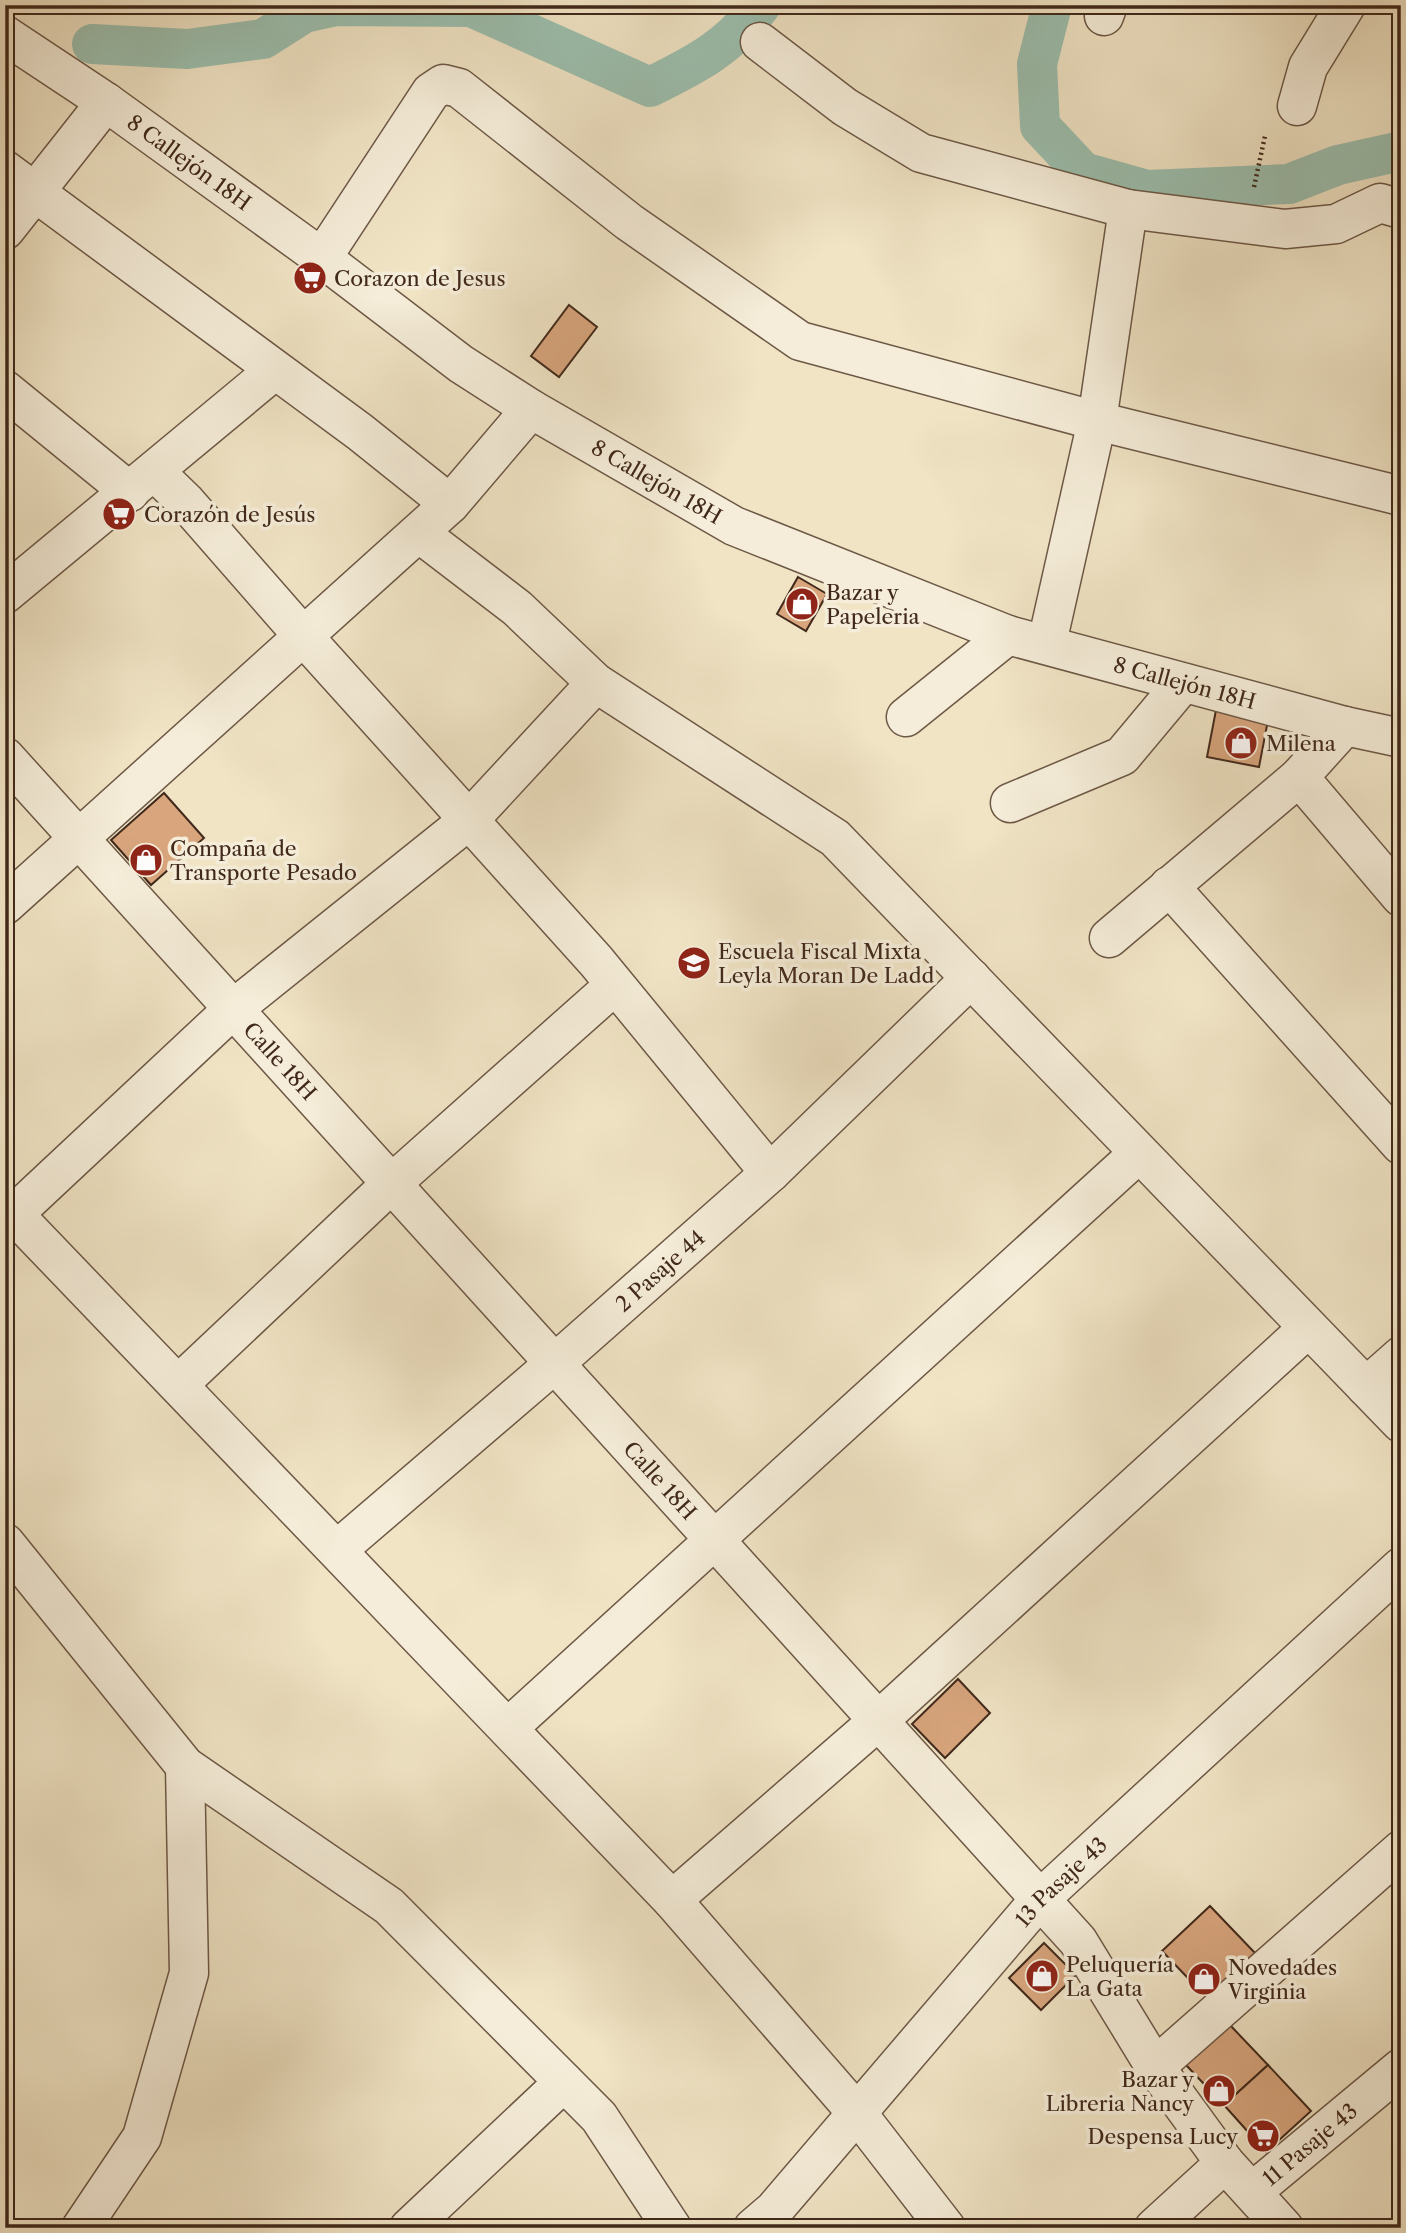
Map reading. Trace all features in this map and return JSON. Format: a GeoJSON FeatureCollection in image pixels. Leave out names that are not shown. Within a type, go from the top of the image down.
{"type":"FeatureCollection","features":[{"type":"Feature","properties":{"kind":"street"},"geometry":{"type":"LineString","coordinates":[[1297,106],[1308,67],[1346,5]]}},
{"type":"Feature","properties":{"kind":"street","name":"8 Callejón 18H"},"geometry":{"type":"LineString","coordinates":[[5,36],[106,102],[322,258],[461,364],[531,409],[734,526],[1008,635],[1047,643],[1345,726],[1401,738]]}},
{"type":"Feature","properties":{"kind":"street"},"geometry":{"type":"LineString","coordinates":[[760,42],[845,107],[921,153],[1128,209],[1285,229],[1336,224],[1380,203],[1401,209]]}},
{"type":"Feature","properties":{"kind":"street"},"geometry":{"type":"LineString","coordinates":[[322,258],[431,92],[443,84],[459,88],[629,222],[800,341],[1097,421],[1401,496]]}},
{"type":"Feature","properties":{"kind":"street"},"geometry":{"type":"LineString","coordinates":[[5,230],[20,181],[106,102]]}},
{"type":"Feature","properties":{"kind":"street"},"geometry":{"type":"LineString","coordinates":[[20,181],[360,432],[450,504]]}},
{"type":"Feature","properties":{"kind":"street"},"geometry":{"type":"LineString","coordinates":[[1047,643],[1097,421],[1128,209]]}},
{"type":"Feature","properties":{"kind":"street"},"geometry":{"type":"LineString","coordinates":[[5,594],[275,370]]}},
{"type":"Feature","properties":{"kind":"street"},"geometry":{"type":"LineString","coordinates":[[5,390],[143,482],[186,502],[615,985],[770,1173]]}},
{"type":"Feature","properties":{"kind":"street"},"geometry":{"type":"LineString","coordinates":[[5,905],[450,504],[531,409]]}},
{"type":"Feature","properties":{"kind":"street"},"geometry":{"type":"LineString","coordinates":[[419,533],[517,608],[596,683],[835,838],[1401,1423]]}},
{"type":"Feature","properties":{"kind":"street"},"geometry":{"type":"LineString","coordinates":[[906,717],[1008,635]]}},
{"type":"Feature","properties":{"kind":"street"},"geometry":{"type":"LineString","coordinates":[[596,683],[469,820],[232,1010],[10,1209],[672,1900],[856,2113],[946,2228]]}},
{"type":"Feature","properties":{"kind":"street"},"geometry":{"type":"LineString","coordinates":[[1010,803],[1122,756],[1183,683]]}},
{"type":"Feature","properties":{"kind":"street"},"geometry":{"type":"LineString","coordinates":[[1109,938],[1299,778],[1345,726]]}},
{"type":"Feature","properties":{"kind":"street","name":"Calle 18H"},"geometry":{"type":"LineString","coordinates":[[5,757],[78,841],[1078,1941],[1155,2067],[1225,2163],[1284,2228]]}},
{"type":"Feature","properties":{"kind":"street"},"geometry":{"type":"LineString","coordinates":[[1299,778],[1401,897]]}},
{"type":"Feature","properties":{"kind":"street"},"geometry":{"type":"LineString","coordinates":[[1169,886],[1401,1145]]}},
{"type":"Feature","properties":{"kind":"street","name":"2 Pasaje 44"},"geometry":{"type":"LineString","coordinates":[[337,1550],[554,1364],[770,1173],[971,978]]}},
{"type":"Feature","properties":{"kind":"street"},"geometry":{"type":"LineString","coordinates":[[179,1384],[391,1184],[615,985]]}},
{"type":"Feature","properties":{"kind":"street"},"geometry":{"type":"LineString","coordinates":[[508,1728],[1139,1153]]}},
{"type":"Feature","properties":{"kind":"street"},"geometry":{"type":"LineString","coordinates":[[672,1900],[878,1721],[1308,1328]]}},
{"type":"Feature","properties":{"kind":"street"},"geometry":{"type":"LineString","coordinates":[[1366,1387],[1401,1356]]}},
{"type":"Feature","properties":{"kind":"street"},"geometry":{"type":"LineString","coordinates":[[5,1543],[185,1766],[389,1906],[599,2117],[672,2228]]}},
{"type":"Feature","properties":{"kind":"street","name":"13 Pasaje 43"},"geometry":{"type":"LineString","coordinates":[[753,2228],[774,2210],[1040,1899],[1401,1567]]}},
{"type":"Feature","properties":{"kind":"street"},"geometry":{"type":"LineString","coordinates":[[81,2228],[142,2137],[190,1973],[185,1766]]}},
{"type":"Feature","properties":{"kind":"street"},"geometry":{"type":"LineString","coordinates":[[1155,2067],[1401,1850]]}},
{"type":"Feature","properties":{"kind":"street","name":"11 Pasaje 43"},"geometry":{"type":"LineString","coordinates":[[1252,2192],[1401,2068]]}},
{"type":"Feature","properties":{"kind":"street"},"geometry":{"type":"LineString","coordinates":[[409,2228],[564,2082]]}},
{"type":"Feature","properties":{"kind":"street"},"geometry":{"type":"LineString","coordinates":[[1154,2228],[1225,2163]]}},
{"type":"Feature","properties":{"kind":"building"},"geometry":{"type":"Polygon","coordinates":[[[569,305],[597,327],[559,377],[531,356],[569,305]]]}},
{"type":"Feature","properties":{"kind":"building","name":"Bazar y Papeleria"},"geometry":{"type":"Polygon","coordinates":[[[798,577],[827,594],[806,631],[777,614],[798,577]]]}},
{"type":"Feature","properties":{"kind":"building"},"geometry":{"type":"Polygon","coordinates":[[[1216,710],[1268,720],[1259,767],[1207,757],[1216,710]]]}},
{"type":"Feature","properties":{"kind":"building"},"geometry":{"type":"Polygon","coordinates":[[[164,793],[204,838],[151,885],[111,840],[164,793]]]}},
{"type":"Feature","properties":{"kind":"building"},"geometry":{"type":"Polygon","coordinates":[[[958,1679],[990,1713],[945,1758],[912,1724],[958,1679]]]}},
{"type":"Feature","properties":{"kind":"building"},"geometry":{"type":"Polygon","coordinates":[[[1210,1906],[1255,1953],[1207,1998],[1162,1951],[1210,1906]]]}},
{"type":"Feature","properties":{"kind":"building","name":"Peluquería La Gata"},"geometry":{"type":"Polygon","coordinates":[[[1044,1943],[1076,1975],[1041,2010],[1009,1978],[1044,1943]]]}},
{"type":"Feature","properties":{"kind":"building"},"geometry":{"type":"Polygon","coordinates":[[[1229,2024],[1268,2065],[1224,2105],[1185,2064],[1229,2024]]]}},
{"type":"Feature","properties":{"kind":"building"},"geometry":{"type":"Polygon","coordinates":[[[1268,2065],[1311,2111],[1266,2152],[1224,2105],[1268,2065]]]}},
{"type":"Feature","properties":{"kind":"waterway"},"geometry":{"type":"LineString","coordinates":[[92,44],[187,49],[263,39],[304,13],[336,6],[471,7],[650,87],[711,54],[737,32],[761,5]]}},
{"type":"Feature","properties":{"kind":"waterway"},"geometry":{"type":"LineString","coordinates":[[1052,5],[1037,64],[1040,126],[1083,172],[1147,190],[1289,184],[1338,165],[1401,151]]}},
{"type":"Feature","properties":{"kind":"place","name":"Corazon de Jesus"},"geometry":{"type":"Point","coordinates":[310,278]}},
{"type":"Feature","properties":{"kind":"place","name":"Corazón de Jesús"},"geometry":{"type":"Point","coordinates":[119,514]}},
{"type":"Feature","properties":{"kind":"place","name":"Bazar y Papeleria"},"geometry":{"type":"Point","coordinates":[802,604]}},
{"type":"Feature","properties":{"kind":"place","name":"Milena"},"geometry":{"type":"Point","coordinates":[1241,743]}},
{"type":"Feature","properties":{"kind":"place","name":"Compaña de Transporte Pesado"},"geometry":{"type":"Point","coordinates":[146,860]}},
{"type":"Feature","properties":{"kind":"place","name":"Escuela Fiscal Mixta Leyla Moran De Ladd"},"geometry":{"type":"Point","coordinates":[694,963]}},
{"type":"Feature","properties":{"kind":"place","name":"Peluquería La Gata"},"geometry":{"type":"Point","coordinates":[1042,1976]}},
{"type":"Feature","properties":{"kind":"place","name":"Novedades Virginia"},"geometry":{"type":"Point","coordinates":[1204,1979]}},
{"type":"Feature","properties":{"kind":"place","name":"Bazar y Libreria Nancy"},"geometry":{"type":"Point","coordinates":[1219,2091]}},
{"type":"Feature","properties":{"kind":"place","name":"Despensa Lucy"},"geometry":{"type":"Point","coordinates":[1263,2136]}}]}
